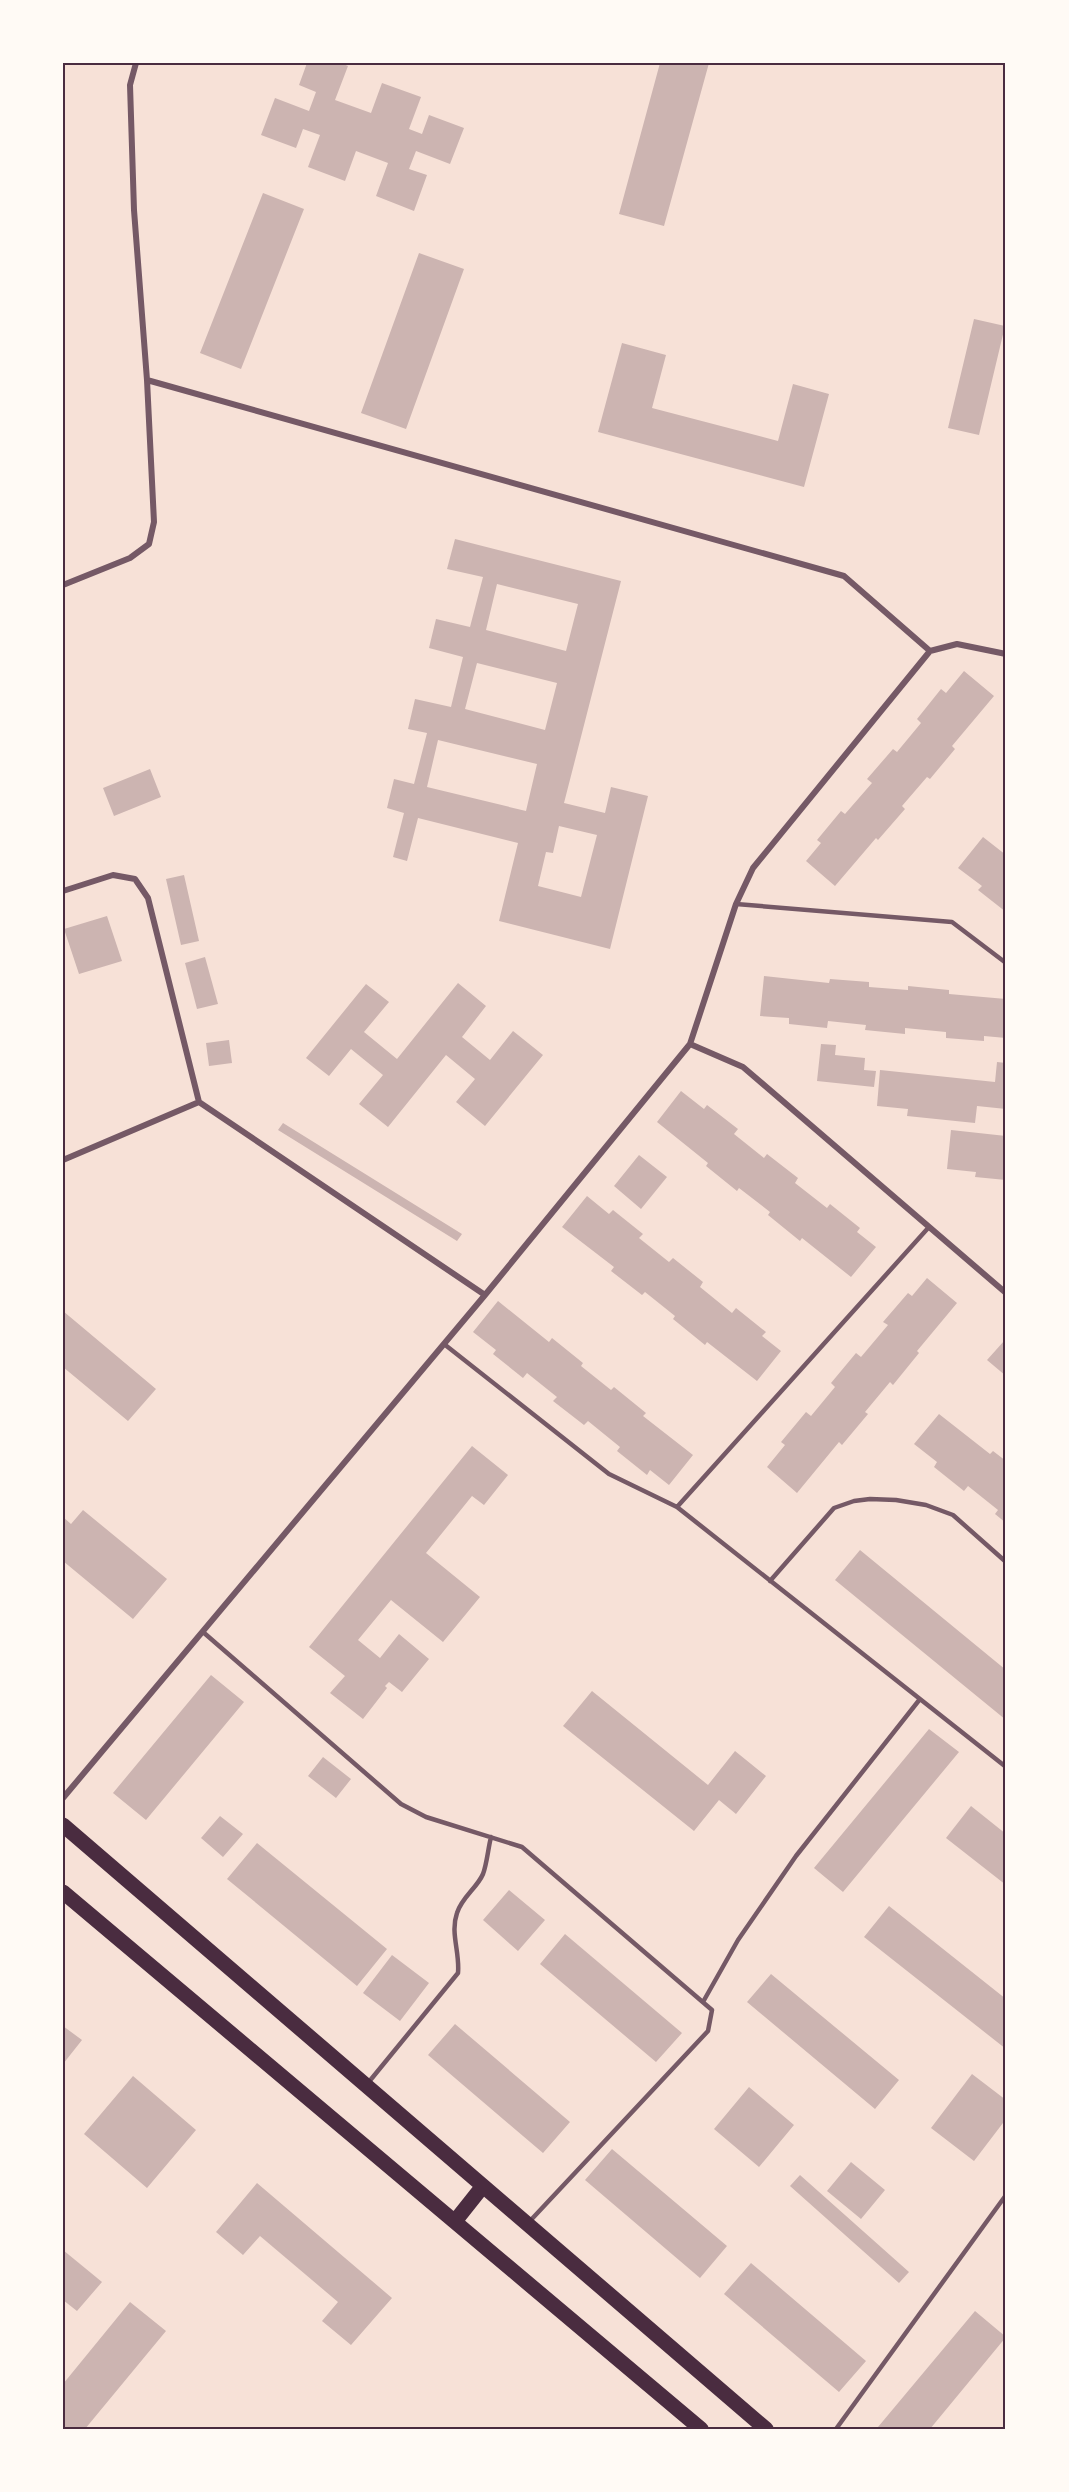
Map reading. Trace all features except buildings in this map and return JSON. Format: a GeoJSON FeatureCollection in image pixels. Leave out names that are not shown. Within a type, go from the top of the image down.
{"type":"FeatureCollection","features":[{"type":"Feature","properties":{"kind":"main road"},"geometry":{"type":"LineString","coordinates":[[63,1825],[766,2429]]}},
{"type":"Feature","properties":{"kind":"main road"},"geometry":{"type":"LineString","coordinates":[[63,1892],[456,2220],[701,2429]]}},
{"type":"Feature","properties":{"kind":"main road"},"geometry":{"type":"LineString","coordinates":[[456,2220],[483,2186]]}},
{"type":"Feature","properties":{"kind":"street"},"geometry":{"type":"LineString","coordinates":[[63,585],[130,558],[149,544],[154,522],[147,380],[134,210],[130,108],[130,85],[136,63]]}},
{"type":"Feature","properties":{"kind":"street"},"geometry":{"type":"LineString","coordinates":[[147,380],[844,576],[930,651]]}},
{"type":"Feature","properties":{"kind":"street"},"geometry":{"type":"LineString","coordinates":[[63,1798],[485,1295],[690,1044],[736,904],[753,868],[930,651],[957,644],[1006,654]]}},
{"type":"Feature","properties":{"kind":"street"},"geometry":{"type":"LineString","coordinates":[[63,891],[113,875],[135,879],[148,898],[199,1101],[485,1295]]}},
{"type":"Feature","properties":{"kind":"street"},"geometry":{"type":"LineString","coordinates":[[690,1044],[743,1067],[1006,1293]]}},
{"type":"Feature","properties":{"kind":"street"},"geometry":{"type":"LineString","coordinates":[[63,1160],[199,1101]]}},
{"type":"Feature","properties":{"kind":"lane"},"geometry":{"type":"LineString","coordinates":[[736,904],[952,922],[1006,963]]}},
{"type":"Feature","properties":{"kind":"lane"},"geometry":{"type":"LineString","coordinates":[[677,1507],[929,1227]]}},
{"type":"Feature","properties":{"kind":"lane"},"geometry":{"type":"LineString","coordinates":[[444,1344],[609,1474],[677,1507],[1006,1767]]}},
{"type":"Feature","properties":{"kind":"lane"},"geometry":{"type":"LineString","coordinates":[[770,1581],[834,1508],[854,1500],[896,1500],[926,1505],[953,1515],[1006,1562]]}},
{"type":"Feature","properties":{"kind":"lane"},"geometry":{"type":"LineString","coordinates":[[203,1632],[401,1804],[426,1817],[522,1847],[712,2010],[708,2031],[527,2224]]}},
{"type":"Feature","properties":{"kind":"lane"},"geometry":{"type":"LineString","coordinates":[[703,2002],[738,1940],[796,1856],[920,1699]]}},
{"type":"Feature","properties":{"kind":"lane"},"geometry":{"type":"LineString","coordinates":[[366,2086],[458,1973],[459,1952],[453,1929],[460,1904],[483,1873],[491,1837]]}},
{"type":"Feature","properties":{"kind":"lane"},"geometry":{"type":"LineString","coordinates":[[836,2429],[1006,2195]]}}]}
